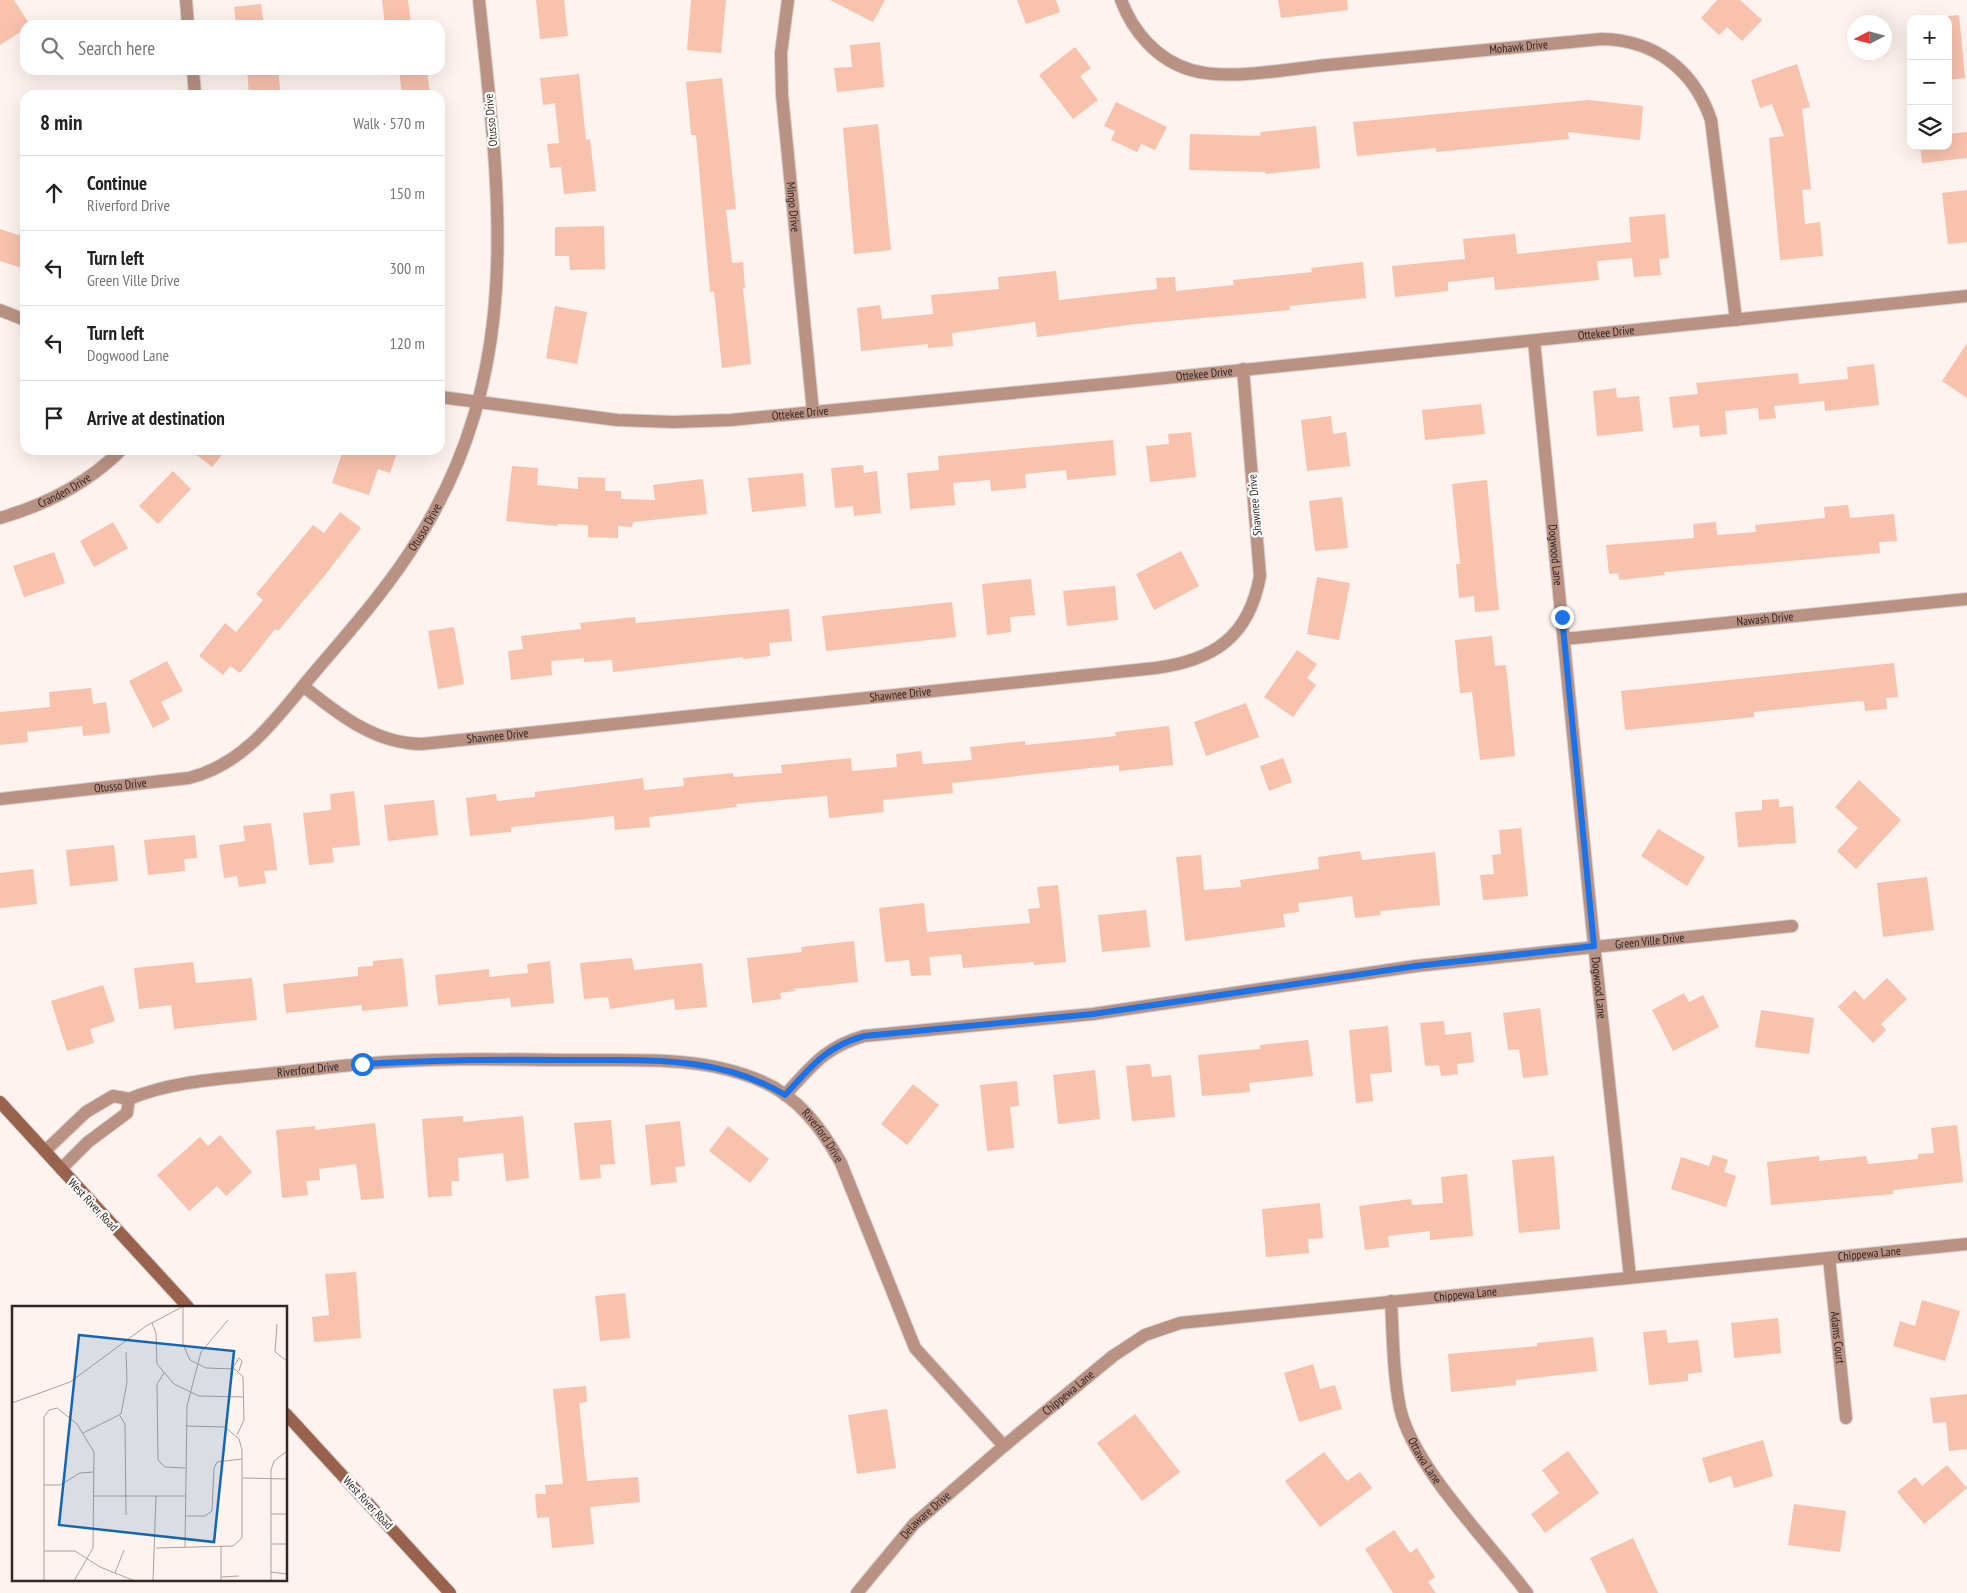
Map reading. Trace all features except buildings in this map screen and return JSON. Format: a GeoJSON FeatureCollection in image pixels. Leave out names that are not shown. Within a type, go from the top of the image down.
{"type":"FeatureCollection","features":[{"type":"Feature","properties":{"kind":"main road","name":"West River Road"},"geometry":{"type":"LineString","coordinates":[[0,1102],[187,1306]]}},
{"type":"Feature","properties":{"kind":"main road","name":"West River Road"},"geometry":{"type":"LineString","coordinates":[[288,1416],[450,1593]]}},
{"type":"Feature","properties":{"kind":"street"},"geometry":{"type":"LineString","coordinates":[[186,0],[188,20]]}},
{"type":"Feature","properties":{"kind":"street","name":"Otusso Drive"},"geometry":{"type":"LineString","coordinates":[[0,799],[80,791],[203,774],[224,766],[242,753],[363,616],[398,571],[422,535],[448,484],[478,402],[488,362],[496,306],[499,249],[497,192],[479,0]]}},
{"type":"Feature","properties":{"kind":"street","name":"Mingo Drive"},"geometry":{"type":"LineString","coordinates":[[788,0],[781,53],[782,95],[813,412]]}},
{"type":"Feature","properties":{"kind":"street","name":"Mohawk Drive"},"geometry":{"type":"LineString","coordinates":[[1121,0],[1133,24],[1152,47],[1176,64],[1205,73],[1219,74],[1275,70],[1602,39],[1632,42],[1659,53],[1682,70],[1692,81],[1700,93],[1711,120],[1736,320]]}},
{"type":"Feature","properties":{"kind":"street"},"geometry":{"type":"LineString","coordinates":[[193,75],[195,90]]}},
{"type":"Feature","properties":{"kind":"street","name":"Ottekee Drive"},"geometry":{"type":"LineString","coordinates":[[445,398],[617,420],[674,422],[813,412],[1967,296]]}},
{"type":"Feature","properties":{"kind":"street"},"geometry":{"type":"LineString","coordinates":[[0,310],[20,318]]}},
{"type":"Feature","properties":{"kind":"street","name":"Dogwood Lane"},"geometry":{"type":"LineString","coordinates":[[1534,341],[1594,946],[1630,1277]]}},
{"type":"Feature","properties":{"kind":"street","name":"Shawnee Drive"},"geometry":{"type":"LineString","coordinates":[[302,686],[352,723],[376,736],[394,742],[422,744],[1156,668],[1191,662],[1212,652],[1235,632],[1245,619],[1257,591],[1260,560],[1243,369]]}},
{"type":"Feature","properties":{"kind":"street","name":"Cranden Drive"},"geometry":{"type":"LineString","coordinates":[[0,518],[53,498],[99,469],[116,455]]}},
{"type":"Feature","properties":{"kind":"street","name":"Nawash Drive"},"geometry":{"type":"LineString","coordinates":[[1564,639],[1967,599]]}},
{"type":"Feature","properties":{"kind":"street","name":"Green Ville Drive"},"geometry":{"type":"LineString","coordinates":[[785,1095],[821,1056],[847,1041],[864,1036],[1085,1015],[1416,966],[1792,926]]}},
{"type":"Feature","properties":{"kind":"street","name":"Riverford Drive"},"geometry":{"type":"LineString","coordinates":[[45,1152],[86,1112],[113,1096],[128,1099],[154,1089],[191,1082],[362,1064],[448,1060],[663,1061],[706,1065],[734,1071],[762,1081],[785,1095],[809,1114],[827,1137],[842,1163],[916,1348],[1004,1446]]}},
{"type":"Feature","properties":{"kind":"street"},"geometry":{"type":"LineString","coordinates":[[61,1169],[94,1137],[127,1113],[128,1099]]}},
{"type":"Feature","properties":{"kind":"street","name":"Chippewa Lane"},"geometry":{"type":"LineString","coordinates":[[1004,1446],[1114,1356],[1145,1335],[1180,1323],[1967,1244]]}},
{"type":"Feature","properties":{"kind":"street","name":"Adams Court"},"geometry":{"type":"LineString","coordinates":[[1829,1258],[1846,1418]]}},
{"type":"Feature","properties":{"kind":"street","name":"Ottawa Lane"},"geometry":{"type":"LineString","coordinates":[[1391,1301],[1399,1400],[1409,1436],[1440,1484],[1527,1593]]}},
{"type":"Feature","properties":{"kind":"street","name":"Delaware Drive"},"geometry":{"type":"LineString","coordinates":[[857,1593],[914,1524],[1004,1446]]}},
{"type":"Feature","properties":{"kind":"route"},"geometry":{"type":"LineString","coordinates":[[362,1064],[433,1060],[663,1061],[706,1065],[734,1071],[762,1081],[785,1095],[821,1056],[847,1041],[864,1036],[1093,1014],[1416,966],[1594,946],[1562,617]]}}]}
